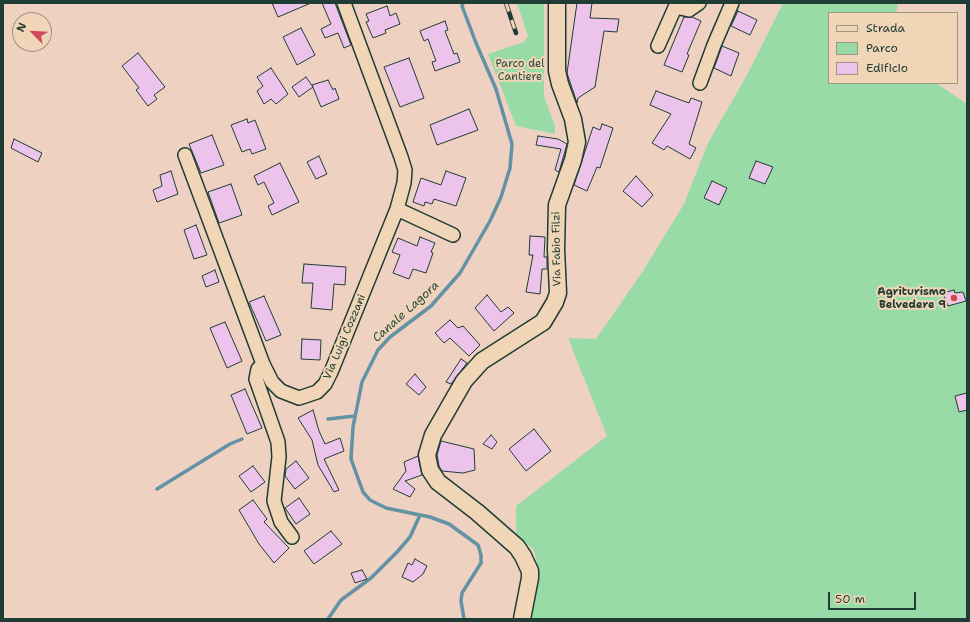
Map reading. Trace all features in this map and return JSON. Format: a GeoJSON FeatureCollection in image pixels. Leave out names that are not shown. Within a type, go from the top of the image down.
{"type":"FeatureCollection","features":[{"type":"Feature","properties":{"kind":"street","name":"Via Luigi Cozzani"},"geometry":{"type":"LineString","coordinates":[[186,155],[262,364],[272,382],[287,394],[299,398],[308,397],[317,392],[325,384],[397,210],[404,183],[405,170],[344,3]]}},
{"type":"Feature","properties":{"kind":"street","name":"Via Fabio Filzi"},"geometry":{"type":"LineString","coordinates":[[522,619],[530,578],[530,571],[523,556],[517,547],[477,512],[438,482],[430,470],[427,455],[433,434],[464,381],[482,361],[543,322],[555,302],[558,293],[556,249],[557,205],[573,160],[577,142],[573,119],[557,72],[557,3]]}},
{"type":"Feature","properties":{"kind":"street"},"geometry":{"type":"LineString","coordinates":[[658,46],[676,5],[689,10],[699,3]]}},
{"type":"Feature","properties":{"kind":"street"},"geometry":{"type":"LineString","coordinates":[[700,83],[714,44],[732,3]]}},
{"type":"Feature","properties":{"kind":"street"},"geometry":{"type":"LineString","coordinates":[[397,210],[453,235]]}},
{"type":"Feature","properties":{"kind":"street"},"geometry":{"type":"LineString","coordinates":[[262,364],[258,369],[256,379],[278,442],[279,457],[274,500],[281,522],[292,538]]}},
{"type":"Feature","properties":{"kind":"green space","name":"Parco del Cantiere"},"geometry":{"type":"Polygon","coordinates":[[[517,3],[544,3],[544,96],[555,126],[555,134],[516,126],[488,54],[524,42],[528,36],[517,3]]]}},
{"type":"Feature","properties":{"kind":"green space"},"geometry":{"type":"Polygon","coordinates":[[[783,3],[898,3],[896,12],[828,12],[828,84],[937,84],[967,104],[967,619],[530,619],[539,571],[534,550],[516,534],[516,506],[607,436],[568,338],[596,339],[643,271],[684,204],[708,143],[747,75],[783,3]]]}},
{"type":"Feature","properties":{"kind":"building"},"geometry":{"type":"Polygon","coordinates":[[[272,3],[311,3],[278,17],[272,3]]]}},
{"type":"Feature","properties":{"kind":"building"},"geometry":{"type":"Polygon","coordinates":[[[322,3],[335,3],[351,45],[344,48],[338,33],[325,38],[321,29],[331,24],[322,3]]]}},
{"type":"Feature","properties":{"kind":"building"},"geometry":{"type":"Polygon","coordinates":[[[577,3],[592,3],[590,18],[619,19],[617,32],[604,31],[595,87],[578,98],[577,103],[567,73],[577,3]]]}},
{"type":"Feature","properties":{"kind":"building"},"geometry":{"type":"Polygon","coordinates":[[[387,6],[390,16],[396,13],[400,24],[385,30],[386,33],[373,38],[366,22],[369,21],[366,14],[387,6]]]}},
{"type":"Feature","properties":{"kind":"building"},"geometry":{"type":"Polygon","coordinates":[[[738,11],[757,20],[750,35],[731,26],[738,11]]]}},
{"type":"Feature","properties":{"kind":"building"},"geometry":{"type":"Polygon","coordinates":[[[684,17],[692,17],[701,21],[687,54],[689,55],[682,72],[664,65],[684,17]]]}},
{"type":"Feature","properties":{"kind":"building"},"geometry":{"type":"Polygon","coordinates":[[[445,21],[448,30],[445,31],[454,54],[457,53],[460,62],[435,71],[432,62],[436,61],[428,39],[424,41],[420,31],[445,21]]]}},
{"type":"Feature","properties":{"kind":"building"},"geometry":{"type":"Polygon","coordinates":[[[301,28],[315,55],[297,65],[283,37],[301,28]]]}},
{"type":"Feature","properties":{"kind":"building"},"geometry":{"type":"Polygon","coordinates":[[[722,46],[739,53],[731,76],[714,68],[722,46]]]}},
{"type":"Feature","properties":{"kind":"building"},"geometry":{"type":"Polygon","coordinates":[[[138,53],[165,87],[154,95],[157,99],[148,106],[136,90],[139,88],[122,66],[138,53]]]}},
{"type":"Feature","properties":{"kind":"building"},"geometry":{"type":"Polygon","coordinates":[[[409,58],[424,98],[400,107],[384,67],[409,58]]]}},
{"type":"Feature","properties":{"kind":"building"},"geometry":{"type":"Polygon","coordinates":[[[271,68],[288,94],[276,104],[271,99],[264,104],[257,91],[263,86],[257,77],[271,68]]]}},
{"type":"Feature","properties":{"kind":"building"},"geometry":{"type":"Polygon","coordinates":[[[306,77],[313,87],[299,97],[292,87],[306,77]]]}},
{"type":"Feature","properties":{"kind":"building"},"geometry":{"type":"Polygon","coordinates":[[[328,80],[333,90],[335,88],[339,99],[321,107],[312,85],[328,80]]]}},
{"type":"Feature","properties":{"kind":"building"},"geometry":{"type":"Polygon","coordinates":[[[656,91],[689,103],[691,98],[702,102],[689,144],[696,148],[690,159],[667,146],[664,150],[652,143],[671,114],[650,105],[656,91]]]}},
{"type":"Feature","properties":{"kind":"building"},"geometry":{"type":"Polygon","coordinates":[[[469,109],[478,130],[437,145],[430,125],[469,109]]]}},
{"type":"Feature","properties":{"kind":"building"},"geometry":{"type":"Polygon","coordinates":[[[247,119],[248,123],[255,120],[266,149],[252,154],[250,149],[242,152],[231,125],[247,119]]]}},
{"type":"Feature","properties":{"kind":"building"},"geometry":{"type":"Polygon","coordinates":[[[602,124],[613,128],[600,168],[597,167],[587,191],[574,185],[593,127],[600,130],[602,124]]]}},
{"type":"Feature","properties":{"kind":"building"},"geometry":{"type":"Polygon","coordinates":[[[212,135],[224,165],[201,173],[189,144],[212,135]]]}},
{"type":"Feature","properties":{"kind":"building"},"geometry":{"type":"Polygon","coordinates":[[[538,136],[558,139],[567,144],[559,172],[555,170],[561,149],[536,145],[538,136]]]}},
{"type":"Feature","properties":{"kind":"building"},"geometry":{"type":"Polygon","coordinates":[[[14,139],[42,153],[38,162],[11,148],[14,139]]]}},
{"type":"Feature","properties":{"kind":"building"},"geometry":{"type":"Polygon","coordinates":[[[319,156],[327,174],[316,179],[307,162],[319,156]]]}},
{"type":"Feature","properties":{"kind":"building"},"geometry":{"type":"Polygon","coordinates":[[[756,161],[773,167],[765,184],[749,178],[756,161]]]}},
{"type":"Feature","properties":{"kind":"building"},"geometry":{"type":"Polygon","coordinates":[[[280,163],[299,202],[272,215],[268,206],[274,203],[264,182],[258,185],[254,176],[280,163]]]}},
{"type":"Feature","properties":{"kind":"building"},"geometry":{"type":"Polygon","coordinates":[[[171,171],[178,194],[157,202],[153,190],[162,186],[160,175],[171,171]]]}},
{"type":"Feature","properties":{"kind":"building"},"geometry":{"type":"Polygon","coordinates":[[[446,171],[466,178],[456,206],[434,199],[432,204],[425,202],[424,206],[413,202],[421,178],[441,185],[446,171]]]}},
{"type":"Feature","properties":{"kind":"building"},"geometry":{"type":"Polygon","coordinates":[[[636,176],[653,195],[642,207],[623,191],[636,176]]]}},
{"type":"Feature","properties":{"kind":"building"},"geometry":{"type":"Polygon","coordinates":[[[712,181],[727,188],[719,205],[704,198],[712,181]]]}},
{"type":"Feature","properties":{"kind":"building"},"geometry":{"type":"Polygon","coordinates":[[[231,184],[242,215],[219,223],[208,192],[231,184]]]}},
{"type":"Feature","properties":{"kind":"building"},"geometry":{"type":"Polygon","coordinates":[[[196,225],[207,255],[194,259],[184,230],[196,225]]]}},
{"type":"Feature","properties":{"kind":"building"},"geometry":{"type":"Polygon","coordinates":[[[530,236],[545,237],[544,257],[547,257],[547,269],[542,269],[540,294],[526,292],[533,255],[529,255],[530,236]]]}},
{"type":"Feature","properties":{"kind":"building"},"geometry":{"type":"Polygon","coordinates":[[[420,237],[435,243],[431,252],[433,253],[426,273],[413,269],[409,279],[393,273],[400,255],[392,252],[398,238],[417,246],[420,237]]]}},
{"type":"Feature","properties":{"kind":"building"},"geometry":{"type":"Polygon","coordinates":[[[304,264],[346,267],[345,285],[334,284],[332,310],[311,308],[313,283],[302,283],[304,264]]]}},
{"type":"Feature","properties":{"kind":"building"},"geometry":{"type":"Polygon","coordinates":[[[215,270],[219,282],[206,287],[202,276],[215,270]]]}},
{"type":"Feature","properties":{"kind":"building"},"geometry":{"type":"Polygon","coordinates":[[[954,290],[955,293],[963,292],[966,301],[948,306],[943,293],[954,290]]]}},
{"type":"Feature","properties":{"kind":"building"},"geometry":{"type":"Polygon","coordinates":[[[487,295],[501,312],[508,307],[514,313],[494,331],[475,308],[487,295]]]}},
{"type":"Feature","properties":{"kind":"building"},"geometry":{"type":"Polygon","coordinates":[[[264,296],[281,335],[266,341],[249,302],[264,296]]]}},
{"type":"Feature","properties":{"kind":"building"},"geometry":{"type":"Polygon","coordinates":[[[450,320],[458,328],[463,326],[480,345],[469,356],[450,338],[444,343],[435,333],[450,320]]]}},
{"type":"Feature","properties":{"kind":"building"},"geometry":{"type":"Polygon","coordinates":[[[225,322],[242,361],[227,368],[210,328],[225,322]]]}},
{"type":"Feature","properties":{"kind":"building"},"geometry":{"type":"Polygon","coordinates":[[[302,339],[321,340],[320,360],[301,359],[302,339]]]}},
{"type":"Feature","properties":{"kind":"building"},"geometry":{"type":"Polygon","coordinates":[[[461,359],[467,363],[451,384],[446,382],[461,359]]]}},
{"type":"Feature","properties":{"kind":"building"},"geometry":{"type":"Polygon","coordinates":[[[415,374],[426,387],[419,395],[406,384],[415,374]]]}},
{"type":"Feature","properties":{"kind":"building"},"geometry":{"type":"Polygon","coordinates":[[[245,389],[262,428],[247,434],[231,395],[245,389]]]}},
{"type":"Feature","properties":{"kind":"building"},"geometry":{"type":"Polygon","coordinates":[[[967,393],[967,410],[959,412],[955,396],[967,393]]]}},
{"type":"Feature","properties":{"kind":"building"},"geometry":{"type":"Polygon","coordinates":[[[313,410],[319,431],[325,444],[340,438],[344,451],[324,459],[339,490],[334,492],[318,465],[312,440],[298,418],[313,410]]]}},
{"type":"Feature","properties":{"kind":"building"},"geometry":{"type":"Polygon","coordinates":[[[534,429],[551,451],[526,471],[509,449],[534,429]]]}},
{"type":"Feature","properties":{"kind":"building"},"geometry":{"type":"Polygon","coordinates":[[[491,435],[497,442],[492,449],[483,444],[491,435]]]}},
{"type":"Feature","properties":{"kind":"building"},"geometry":{"type":"Polygon","coordinates":[[[441,441],[474,449],[475,470],[463,473],[442,471],[439,466],[437,455],[441,441]]]}},
{"type":"Feature","properties":{"kind":"building"},"geometry":{"type":"Polygon","coordinates":[[[418,456],[422,475],[405,481],[415,489],[410,497],[393,489],[406,471],[404,462],[418,456]]]}},
{"type":"Feature","properties":{"kind":"building"},"geometry":{"type":"Polygon","coordinates":[[[296,461],[309,478],[295,489],[285,476],[286,469],[296,461]]]}},
{"type":"Feature","properties":{"kind":"building"},"geometry":{"type":"Polygon","coordinates":[[[253,466],[265,482],[251,492],[239,476],[253,466]]]}},
{"type":"Feature","properties":{"kind":"building"},"geometry":{"type":"Polygon","coordinates":[[[299,498],[310,514],[296,524],[285,508],[299,498]]]}},
{"type":"Feature","properties":{"kind":"building"},"geometry":{"type":"Polygon","coordinates":[[[253,500],[267,519],[264,522],[289,548],[274,563],[259,544],[239,510],[253,500]]]}},
{"type":"Feature","properties":{"kind":"building"},"geometry":{"type":"Polygon","coordinates":[[[331,531],[342,544],[314,564],[304,551],[331,531]]]}},
{"type":"Feature","properties":{"kind":"building"},"geometry":{"type":"Polygon","coordinates":[[[415,559],[427,566],[423,574],[413,582],[402,577],[408,563],[412,565],[415,559]]]}},
{"type":"Feature","properties":{"kind":"building"},"geometry":{"type":"Polygon","coordinates":[[[362,570],[367,579],[355,583],[351,573],[362,570]]]}},
{"type":"Feature","properties":{"kind":"waterway","name":"Canale Lagora"},"geometry":{"type":"LineString","coordinates":[[463,3],[462,6],[476,43],[496,89],[512,144],[510,168],[501,197],[490,221],[460,273],[431,306],[390,337],[378,350],[362,382],[353,427],[351,459],[363,492],[370,500],[386,508],[430,517],[449,524],[478,545],[481,555],[481,563],[462,593],[461,601],[464,619]]}},
{"type":"Feature","properties":{"kind":"waterway"},"geometry":{"type":"LineString","coordinates":[[328,419],[355,416]]}},
{"type":"Feature","properties":{"kind":"waterway"},"geometry":{"type":"LineString","coordinates":[[157,489],[230,444],[242,439]]}},
{"type":"Feature","properties":{"kind":"waterway"},"geometry":{"type":"LineString","coordinates":[[328,619],[341,600],[371,578],[397,552],[410,537],[420,515]]}},
{"type":"Feature","properties":{"kind":"railway"},"geometry":{"type":"LineString","coordinates":[[506,3],[516,33]]}},
{"type":"Feature","properties":{"kind":"place","name":"Agriturismo Belvedere 9"},"geometry":{"type":"Point","coordinates":[954,298]}}]}
